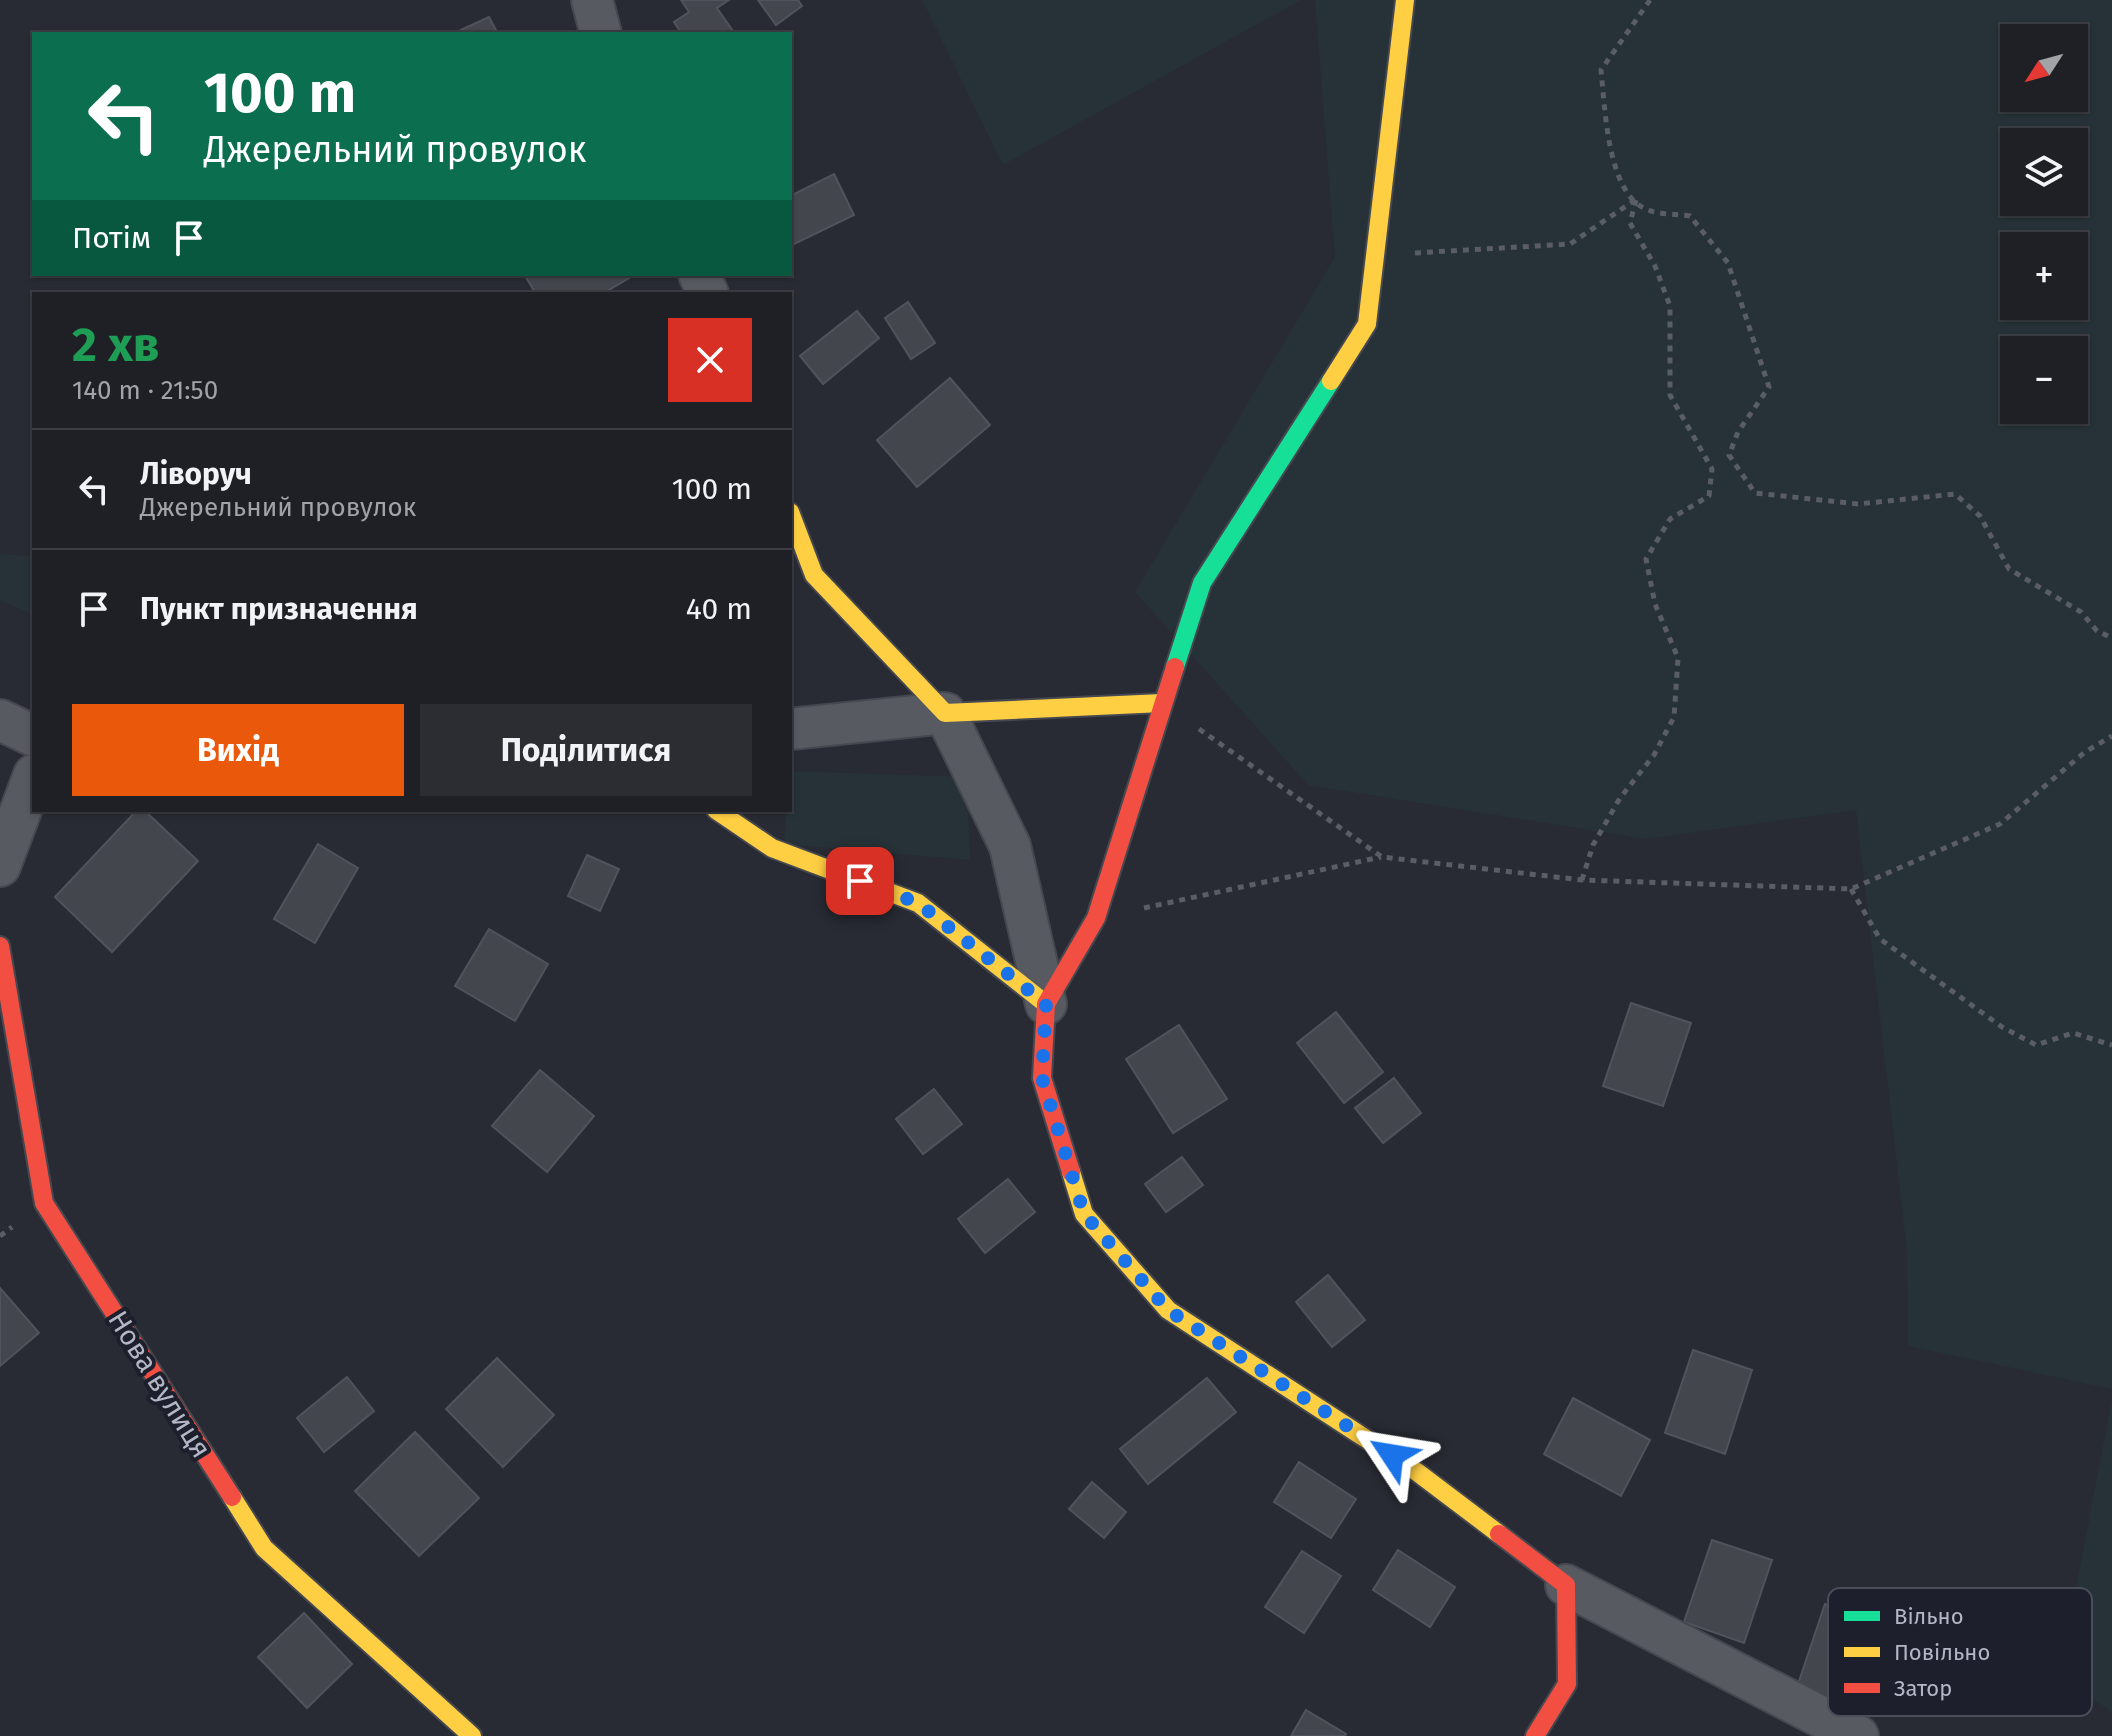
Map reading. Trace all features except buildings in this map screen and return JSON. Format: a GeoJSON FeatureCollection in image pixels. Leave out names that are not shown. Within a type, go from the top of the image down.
{"type":"FeatureCollection","features":[{"type":"Feature","properties":{"kind":"street"},"geometry":{"type":"LineString","coordinates":[[592,0],[600,32]]}},
{"type":"Feature","properties":{"kind":"street"},"geometry":{"type":"LineString","coordinates":[[1046,1004],[1096,918],[1202,583],[1367,324],[1405,0]]}},
{"type":"Feature","properties":{"kind":"street"},"geometry":{"type":"LineString","coordinates":[[792,517],[814,575],[945,713],[1010,846],[1046,1004],[1042,1078],[1084,1214],[1168,1310],[1417,1472],[1566,1585],[1858,1736]]}},
{"type":"Feature","properties":{"kind":"street"},"geometry":{"type":"LineString","coordinates":[[792,729],[945,713],[1162,703]]}},
{"type":"Feature","properties":{"kind":"street"},"geometry":{"type":"LineString","coordinates":[[0,720],[32,735]]}},
{"type":"Feature","properties":{"kind":"street"},"geometry":{"type":"LineString","coordinates":[[0,866],[32,780]]}},
{"type":"Feature","properties":{"kind":"street"},"geometry":{"type":"LineString","coordinates":[[719,812],[772,848],[918,903],[1046,1004]]}},
{"type":"Feature","properties":{"kind":"street","name":"Нова вулиця"},"geometry":{"type":"LineString","coordinates":[[0,946],[44,1203],[264,1548],[472,1736]]}},
{"type":"Feature","properties":{"kind":"street"},"geometry":{"type":"LineString","coordinates":[[1535,1736],[1567,1684],[1566,1585]]}},
{"type":"Feature","properties":{"kind":"path"},"geometry":{"type":"LineString","coordinates":[[1650,0],[1601,70],[1609,141],[1621,184],[1645,209],[1690,216],[1728,263],[1769,387],[1738,432],[1729,455],[1755,493],[1858,504],[1955,494],[1980,516],[2009,569],[2081,612],[2097,631],[2112,638]]}},
{"type":"Feature","properties":{"kind":"path"},"geometry":{"type":"LineString","coordinates":[[1375,256],[1570,244],[1636,199]]}},
{"type":"Feature","properties":{"kind":"path"},"geometry":{"type":"LineString","coordinates":[[1582,880],[1593,845],[1620,798],[1654,755],[1674,717],[1678,658],[1655,604],[1646,559],[1670,519],[1709,496],[1712,469],[1670,395],[1670,306],[1655,266],[1630,223],[1636,199]]}},
{"type":"Feature","properties":{"kind":"path"},"geometry":{"type":"LineString","coordinates":[[1162,703],[1382,857]]}},
{"type":"Feature","properties":{"kind":"path"},"geometry":{"type":"LineString","coordinates":[[1096,918],[1382,857],[1582,880],[1851,889],[2000,824],[2085,752],[2112,736]]}},
{"type":"Feature","properties":{"kind":"path"},"geometry":{"type":"LineString","coordinates":[[1851,889],[1880,939],[2002,1027],[2036,1045],[2073,1033],[2112,1045]]}},
{"type":"Feature","properties":{"kind":"shaded area"},"geometry":{"type":"Polygon","coordinates":[[[922,0],[1301,0],[1003,165],[922,0]]]}},
{"type":"Feature","properties":{"kind":"shaded area"},"geometry":{"type":"Polygon","coordinates":[[[1315,0],[2112,0],[2112,1389],[1908,1346],[1907,1251],[1856,810],[1645,839],[1308,785],[1135,592],[1335,257],[1315,0]]]}},
{"type":"Feature","properties":{"kind":"shaded area"},"geometry":{"type":"Polygon","coordinates":[[[0,554],[32,556],[32,614],[0,600],[0,554]]]}},
{"type":"Feature","properties":{"kind":"shaded area"},"geometry":{"type":"Polygon","coordinates":[[[792,771],[967,777],[970,860],[784,844],[786,812],[792,812],[792,771]]]}},
{"type":"Feature","properties":{"kind":"shaded area"},"geometry":{"type":"Polygon","coordinates":[[[2112,1400],[2112,1712],[2092,1698],[2092,1588],[2076,1588],[2112,1400]]]}},
{"type":"Feature","properties":{"kind":"traffic: fast"},"geometry":{"type":"LineString","coordinates":[[1175,667],[1202,583],[1331,381]]}},
{"type":"Feature","properties":{"kind":"traffic: slow"},"geometry":{"type":"LineString","coordinates":[[1331,381],[1367,324],[1405,0]]}},
{"type":"Feature","properties":{"kind":"traffic: slow"},"geometry":{"type":"LineString","coordinates":[[792,517],[814,575],[945,713],[1162,703]]}},
{"type":"Feature","properties":{"kind":"traffic: slow"},"geometry":{"type":"LineString","coordinates":[[719,812],[772,848],[918,903],[1046,1004]]}},
{"type":"Feature","properties":{"kind":"traffic: slow"},"geometry":{"type":"LineString","coordinates":[[1071,1172],[1084,1214],[1168,1310],[1417,1472],[1499,1534]]}},
{"type":"Feature","properties":{"kind":"traffic: slow"},"geometry":{"type":"LineString","coordinates":[[232,1497],[264,1548],[472,1736]]}},
{"type":"Feature","properties":{"kind":"traffic: jam"},"geometry":{"type":"LineString","coordinates":[[1071,1172],[1042,1078],[1046,1004],[1096,918],[1175,667]]}},
{"type":"Feature","properties":{"kind":"traffic: jam"},"geometry":{"type":"LineString","coordinates":[[0,946],[44,1203],[232,1497]]}},
{"type":"Feature","properties":{"kind":"traffic: jam"},"geometry":{"type":"LineString","coordinates":[[1499,1534],[1566,1585],[1567,1684],[1535,1736]]}},
{"type":"Feature","properties":{"kind":"route"},"geometry":{"type":"LineString","coordinates":[[860,881],[918,903],[1046,1004],[1042,1078],[1084,1214],[1168,1310],[1392,1455]]}}]}
